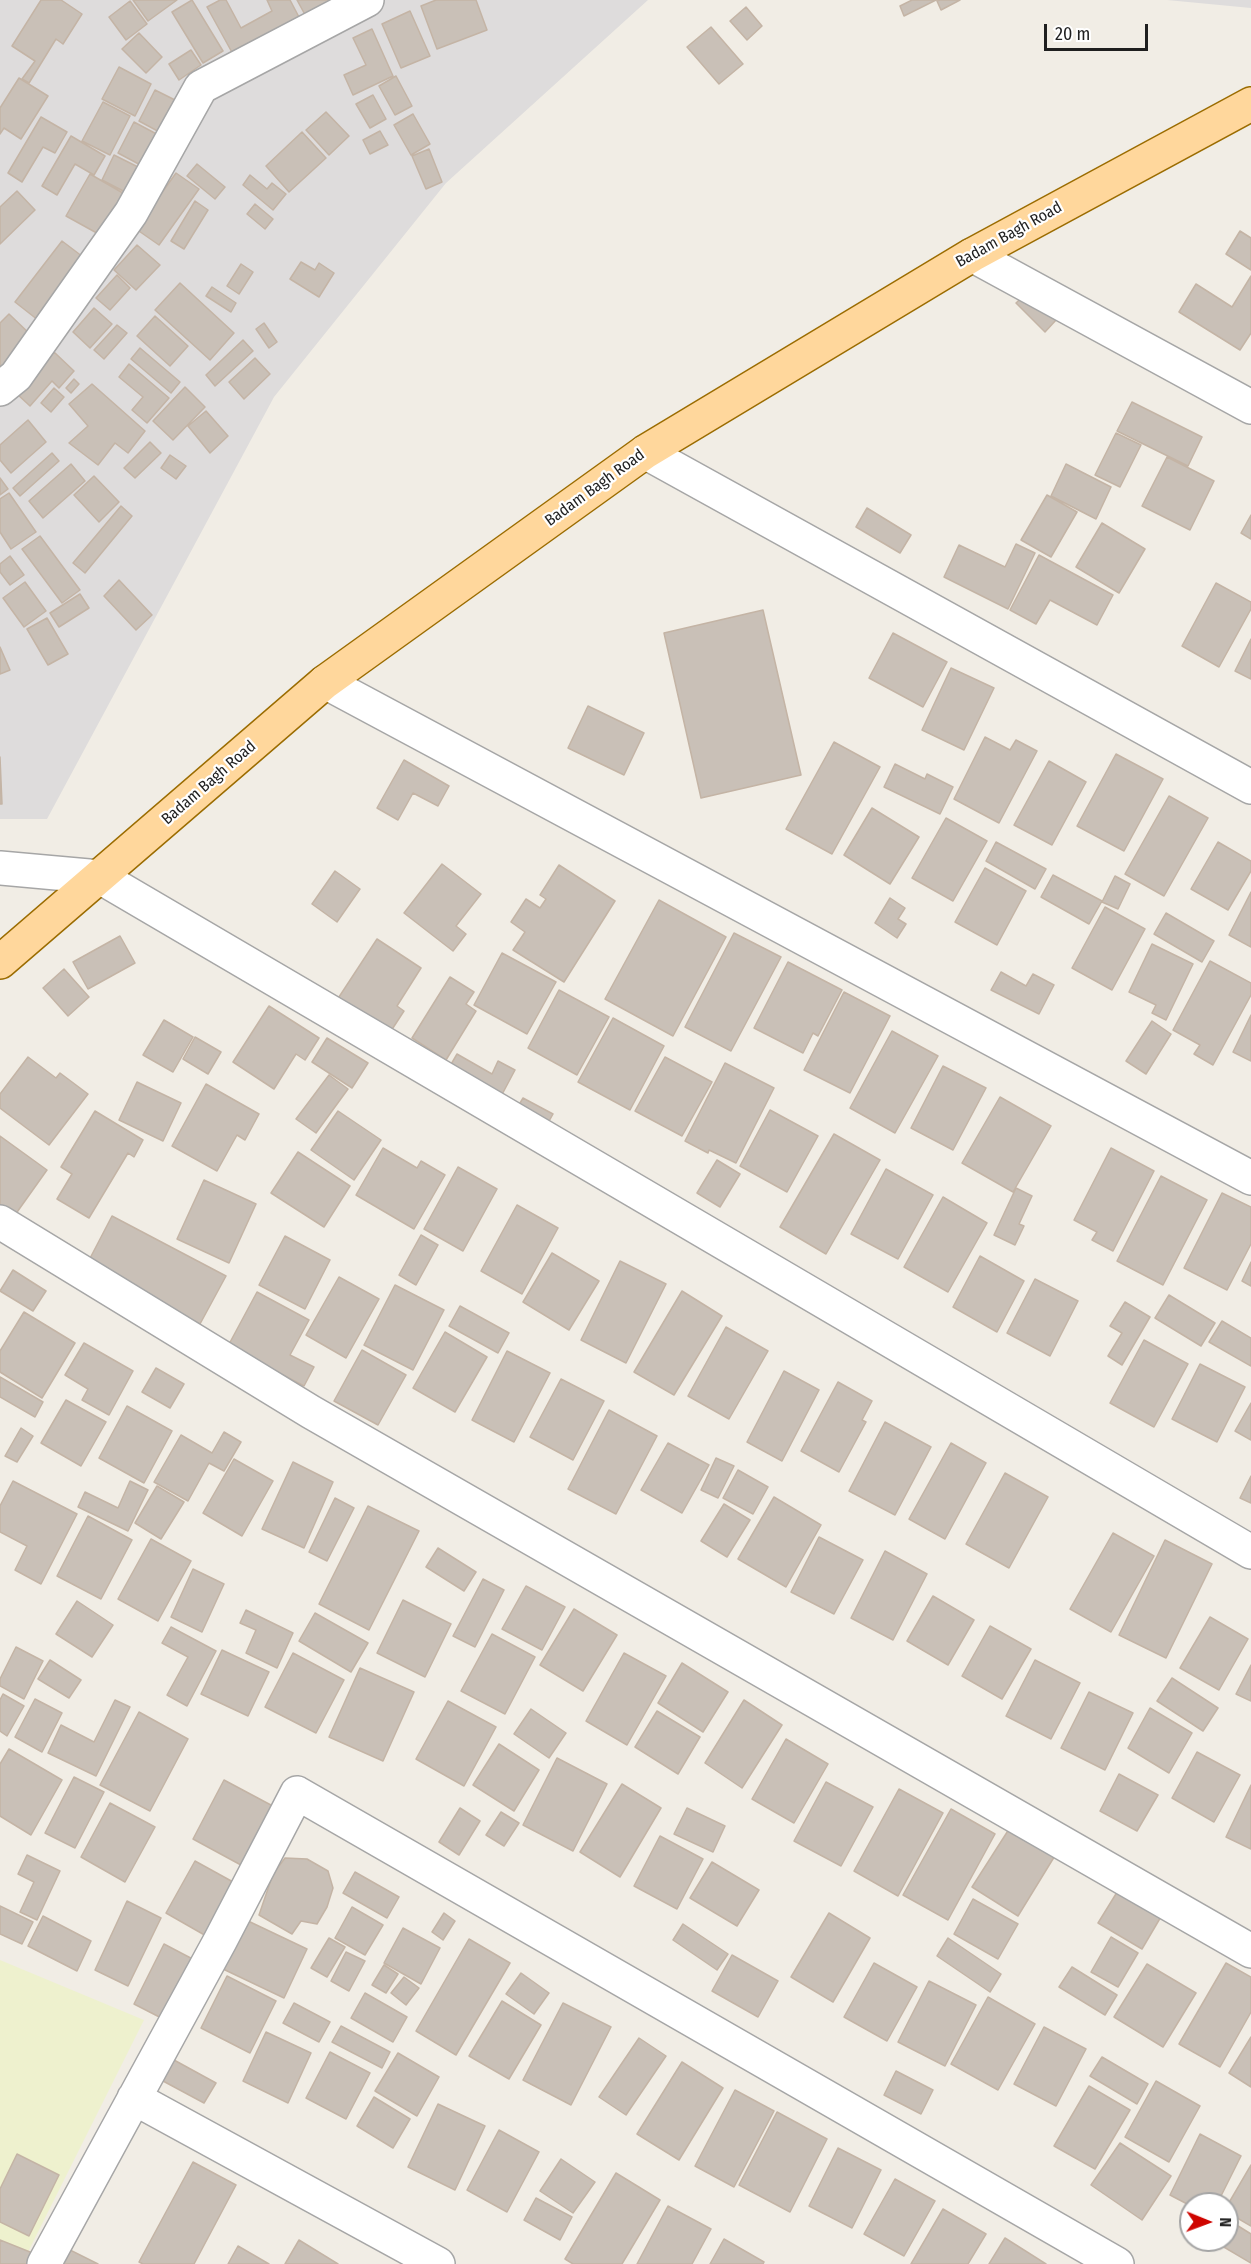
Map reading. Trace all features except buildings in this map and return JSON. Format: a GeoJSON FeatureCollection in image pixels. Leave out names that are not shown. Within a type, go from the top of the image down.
{"type":"FeatureCollection","features":[{"type":"Feature","properties":{"kind":"main road","name":"Badam Bagh Road"},"geometry":{"type":"LineString","coordinates":[[0,962],[325,682],[645,452],[972,255],[1251,104]]}},
{"type":"Feature","properties":{"kind":"street"},"geometry":{"type":"LineString","coordinates":[[0,389],[16,376],[131,213],[201,87],[367,0]]}},
{"type":"Feature","properties":{"kind":"street"},"geometry":{"type":"LineString","coordinates":[[972,255],[1251,407]]}},
{"type":"Feature","properties":{"kind":"street"},"geometry":{"type":"LineString","coordinates":[[645,452],[1251,787]]}},
{"type":"Feature","properties":{"kind":"street"},"geometry":{"type":"LineString","coordinates":[[325,682],[1251,1178]]}},
{"type":"Feature","properties":{"kind":"street"},"geometry":{"type":"LineString","coordinates":[[0,867],[100,877],[1251,1552]]}},
{"type":"Feature","properties":{"kind":"street"},"geometry":{"type":"LineString","coordinates":[[0,1222],[311,1412],[1251,1951]]}},
{"type":"Feature","properties":{"kind":"street"},"geometry":{"type":"LineString","coordinates":[[44,2264],[220,1941],[297,1793],[1117,2264]]}},
{"type":"Feature","properties":{"kind":"street"},"geometry":{"type":"LineString","coordinates":[[134,2098],[438,2264]]}},
{"type":"Feature","properties":{"kind":"shaded area"},"geometry":{"type":"Polygon","coordinates":[[[0,0],[648,0],[446,183],[274,397],[47,819],[0,819],[0,0]]]}},
{"type":"Feature","properties":{"kind":"shaded area"},"geometry":{"type":"Polygon","coordinates":[[[1167,0],[1251,0],[1251,8],[1167,0]]]}},
{"type":"Feature","properties":{"kind":"green space"},"geometry":{"type":"Polygon","coordinates":[[[0,1960],[144,2020],[22,2264],[0,2264],[0,1960]]]}}]}
